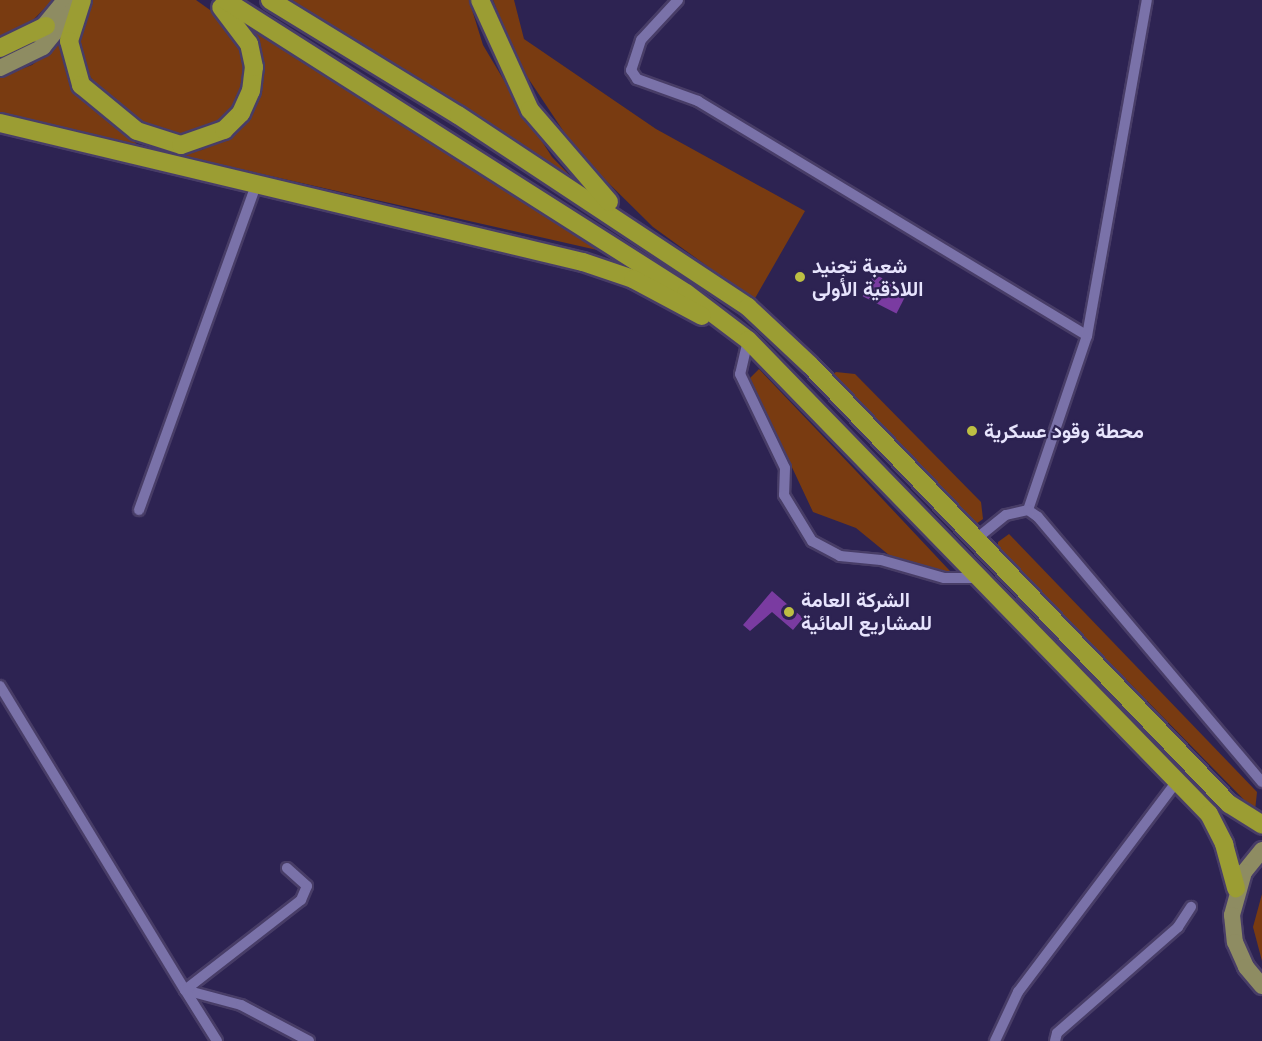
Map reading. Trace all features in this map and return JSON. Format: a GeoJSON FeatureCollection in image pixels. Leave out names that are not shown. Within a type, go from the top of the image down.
{"type":"FeatureCollection","features":[{"type":"Feature","properties":{"kind":"highway"},"geometry":{"type":"LineString","coordinates":[[81,0],[69,41],[81,85],[137,131],[181,145],[224,130],[241,113],[251,92],[254,67],[249,44],[237,23],[213,0]]}},
{"type":"Feature","properties":{"kind":"highway"},"geometry":{"type":"LineString","coordinates":[[225,0],[686,293],[748,340],[1209,814],[1236,888]]}},
{"type":"Feature","properties":{"kind":"highway"},"geometry":{"type":"LineString","coordinates":[[270,0],[671,252]]}},
{"type":"Feature","properties":{"kind":"highway"},"geometry":{"type":"LineString","coordinates":[[480,0],[511,76],[554,142],[604,198],[671,252],[755,313],[976,539],[1229,804],[1262,825]]}},
{"type":"Feature","properties":{"kind":"highway"},"geometry":{"type":"LineString","coordinates":[[0,48],[46,26]]}},
{"type":"Feature","properties":{"kind":"highway"},"geometry":{"type":"LineString","coordinates":[[0,123],[583,262],[633,279],[748,340]]}},
{"type":"Feature","properties":{"kind":"main road"},"geometry":{"type":"LineString","coordinates":[[0,54],[46,26],[65,0]]}},
{"type":"Feature","properties":{"kind":"main road"},"geometry":{"type":"LineString","coordinates":[[0,68],[43,47],[81,0]]}},
{"type":"Feature","properties":{"kind":"main road"},"geometry":{"type":"LineString","coordinates":[[1262,850],[1236,888],[1232,915],[1235,942],[1246,967],[1262,986]]}},
{"type":"Feature","properties":{"kind":"street"},"geometry":{"type":"LineString","coordinates":[[678,0],[641,40],[631,70],[637,79],[698,101],[1087,336]]}},
{"type":"Feature","properties":{"kind":"street"},"geometry":{"type":"LineString","coordinates":[[1028,510],[1087,336],[1147,0]]}},
{"type":"Feature","properties":{"kind":"street"},"geometry":{"type":"LineString","coordinates":[[139,510],[256,184]]}},
{"type":"Feature","properties":{"kind":"street"},"geometry":{"type":"LineString","coordinates":[[748,340],[740,374],[785,468],[784,495],[812,541],[840,556],[881,560],[945,578],[979,578]]}},
{"type":"Feature","properties":{"kind":"street"},"geometry":{"type":"LineString","coordinates":[[976,539],[1006,515],[1028,510]]}},
{"type":"Feature","properties":{"kind":"street"},"geometry":{"type":"LineString","coordinates":[[1028,510],[1050,528],[1262,782]]}},
{"type":"Feature","properties":{"kind":"street"},"geometry":{"type":"LineString","coordinates":[[0,686],[217,1041]]}},
{"type":"Feature","properties":{"kind":"street"},"geometry":{"type":"LineString","coordinates":[[995,1041],[1018,992],[1177,781]]}},
{"type":"Feature","properties":{"kind":"street"},"geometry":{"type":"LineString","coordinates":[[185,990],[301,900],[307,886],[287,868]]}},
{"type":"Feature","properties":{"kind":"street"},"geometry":{"type":"LineString","coordinates":[[1055,1041],[1057,1033],[1178,927],[1191,907]]}},
{"type":"Feature","properties":{"kind":"street"},"geometry":{"type":"LineString","coordinates":[[185,990],[241,1005],[309,1041]]}},
{"type":"Feature","properties":{"kind":"street"},"geometry":{"type":"LineString","coordinates":[[206,1023],[209,1041]]}},
{"type":"Feature","properties":{"kind":"shaded area"},"geometry":{"type":"Polygon","coordinates":[[[0,0],[53,0],[25,28],[0,39],[0,0]]]}},
{"type":"Feature","properties":{"kind":"shaded area"},"geometry":{"type":"Polygon","coordinates":[[[93,0],[196,0],[217,15],[239,41],[244,68],[239,95],[224,118],[188,136],[175,136],[149,127],[99,89],[80,62],[78,46],[79,30],[93,0]]]}},
{"type":"Feature","properties":{"kind":"shaded area"},"geometry":{"type":"Polygon","coordinates":[[[292,0],[469,0],[483,45],[518,104],[552,157],[582,188],[292,0]]]}},
{"type":"Feature","properties":{"kind":"shaded area"},"geometry":{"type":"Polygon","coordinates":[[[493,0],[514,0],[524,39],[656,129],[805,211],[754,300],[653,227],[578,153],[518,63],[493,0]]]}},
{"type":"Feature","properties":{"kind":"shaded area"},"geometry":{"type":"Polygon","coordinates":[[[250,25],[597,250],[174,154],[202,150],[229,135],[259,87],[264,62],[250,25]]]}},
{"type":"Feature","properties":{"kind":"shaded area"},"geometry":{"type":"Polygon","coordinates":[[[60,43],[71,87],[138,145],[0,112],[0,77],[32,65],[60,43]]]}},
{"type":"Feature","properties":{"kind":"shaded area"},"geometry":{"type":"Polygon","coordinates":[[[759,369],[950,571],[942,575],[889,555],[856,528],[813,512],[750,378],[759,369]]]}},
{"type":"Feature","properties":{"kind":"shaded area"},"geometry":{"type":"Polygon","coordinates":[[[836,372],[855,374],[981,502],[983,519],[976,524],[832,375],[836,372]]]}},
{"type":"Feature","properties":{"kind":"shaded area"},"geometry":{"type":"Polygon","coordinates":[[[1009,534],[1257,792],[1255,811],[998,549],[998,542],[1009,534]]]}},
{"type":"Feature","properties":{"kind":"shaded area"},"geometry":{"type":"Polygon","coordinates":[[[1262,894],[1262,961],[1253,927],[1262,894]]]}},
{"type":"Feature","properties":{"kind":"building"},"geometry":{"type":"Polygon","coordinates":[[[874,274],[908,291],[897,314],[863,296],[874,274]]]}},
{"type":"Feature","properties":{"kind":"building","name":"الشركة العامة للمشاريع المائية"},"geometry":{"type":"Polygon","coordinates":[[[772,591],[803,618],[793,630],[772,612],[750,631],[743,625],[772,591]]]}},
{"type":"Feature","properties":{"kind":"place","name":"شعبة تجنيد اللاذقية الأولى"},"geometry":{"type":"Point","coordinates":[800,277]}},
{"type":"Feature","properties":{"kind":"place","name":"محطة وقود عسكرية"},"geometry":{"type":"Point","coordinates":[972,431]}},
{"type":"Feature","properties":{"kind":"place","name":"الشركة العامة للمشاريع المائية"},"geometry":{"type":"Point","coordinates":[789,612]}}]}
